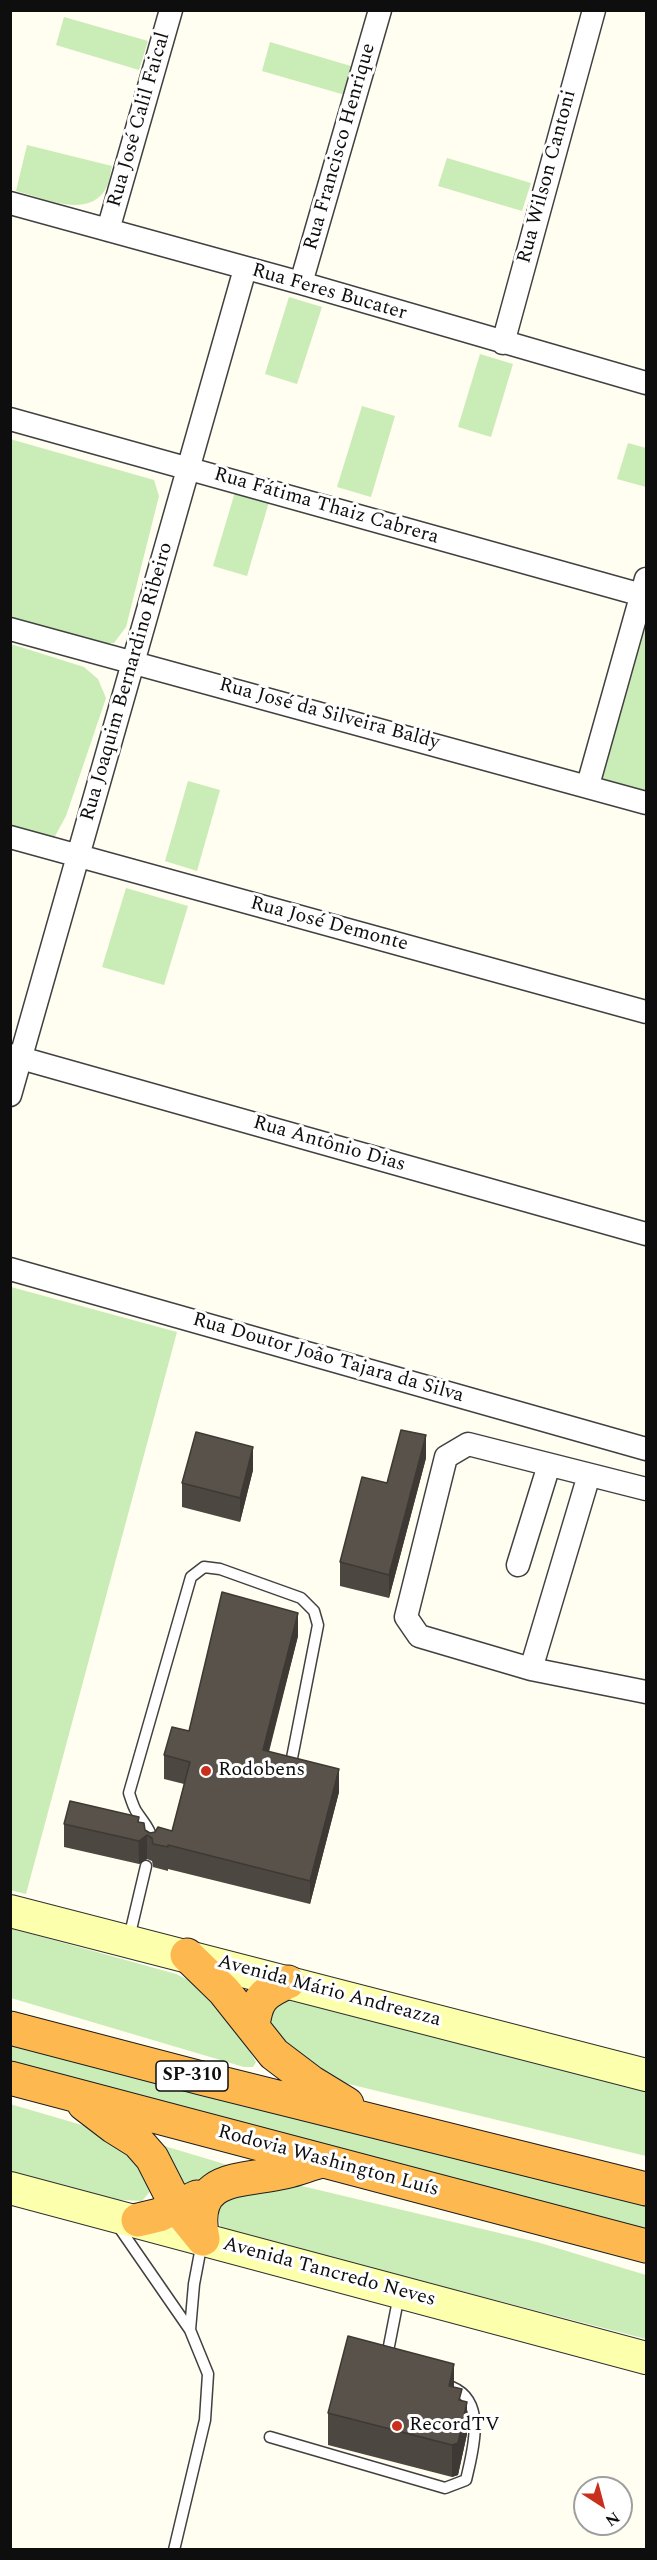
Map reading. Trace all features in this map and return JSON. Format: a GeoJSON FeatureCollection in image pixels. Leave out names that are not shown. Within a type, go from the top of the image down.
{"type":"FeatureCollection","features":[{"type":"Feature","properties":{"kind":"highway"},"geometry":{"type":"LineString","coordinates":[[187,1955],[224,1991],[274,2054],[311,2082],[374,2121]]}},
{"type":"Feature","properties":{"kind":"highway"},"geometry":{"type":"LineString","coordinates":[[253,2026],[255,2008],[266,1992],[288,1982]]}},
{"type":"Feature","properties":{"kind":"highway","name":"SP-310"},"geometry":{"type":"LineString","coordinates":[[10,2028],[646,2189]]}},
{"type":"Feature","properties":{"kind":"highway","name":"Rodovia Washington Luís"},"geometry":{"type":"LineString","coordinates":[[10,2078],[646,2246]]}},
{"type":"Feature","properties":{"kind":"highway"},"geometry":{"type":"LineString","coordinates":[[72,2094],[114,2127],[138,2142],[161,2172],[177,2207],[203,2239]]}},
{"type":"Feature","properties":{"kind":"highway"},"geometry":{"type":"LineString","coordinates":[[123,2217],[159,2215],[229,2180],[285,2172],[322,2160]]}},
{"type":"Feature","properties":{"kind":"highway"},"geometry":{"type":"LineString","coordinates":[[203,2239],[199,2221],[202,2206],[215,2188]]}},
{"type":"Feature","properties":{"kind":"main road","name":"Avenida Mário Andreazza"},"geometry":{"type":"LineString","coordinates":[[10,1911],[646,2075]]}},
{"type":"Feature","properties":{"kind":"main road","name":"Avenida Tancredo Neves"},"geometry":{"type":"LineString","coordinates":[[10,2188],[646,2358]]}},
{"type":"Feature","properties":{"kind":"street","name":"Rua José Calil Faical"},"geometry":{"type":"LineString","coordinates":[[108,231],[171,10]]}},
{"type":"Feature","properties":{"kind":"street","name":"Rua Francisco Henrique"},"geometry":{"type":"LineString","coordinates":[[301,283],[380,10]]}},
{"type":"Feature","properties":{"kind":"street","name":"Rua Wilson Cantoni"},"geometry":{"type":"LineString","coordinates":[[503,343],[594,10]]}},
{"type":"Feature","properties":{"kind":"street","name":"Rua Feres Bucater"},"geometry":{"type":"LineString","coordinates":[[10,203],[301,283],[646,384]]}},
{"type":"Feature","properties":{"kind":"street","name":"Rua Joaquim Bernardino Ribeiro"},"geometry":{"type":"LineString","coordinates":[[10,1095],[16,1057],[78,856],[245,269]]}},
{"type":"Feature","properties":{"kind":"street","name":"Rua Fátima Thaiz Cabrera"},"geometry":{"type":"LineString","coordinates":[[10,419],[188,469],[644,587]]}},
{"type":"Feature","properties":{"kind":"street"},"geometry":{"type":"LineString","coordinates":[[588,785],[644,587]]}},
{"type":"Feature","properties":{"kind":"street","name":"Rua José da Silveira Baldy"},"geometry":{"type":"LineString","coordinates":[[10,629],[588,785],[646,803]]}},
{"type":"Feature","properties":{"kind":"street","name":"Rua José Demonte"},"geometry":{"type":"LineString","coordinates":[[10,837],[646,1012]]}},
{"type":"Feature","properties":{"kind":"street","name":"Rua Antônio Dias"},"geometry":{"type":"LineString","coordinates":[[16,1057],[646,1234]]}},
{"type":"Feature","properties":{"kind":"street","name":"Rua Doutor João Tajara da Silva"},"geometry":{"type":"LineString","coordinates":[[10,1269],[646,1449]]}},
{"type":"Feature","properties":{"kind":"street"},"geometry":{"type":"LineString","coordinates":[[646,1489],[468,1444],[446,1457],[406,1617],[418,1636],[531,1669],[646,1692]]}},
{"type":"Feature","properties":{"kind":"street"},"geometry":{"type":"LineString","coordinates":[[518,1565],[549,1465]]}},
{"type":"Feature","properties":{"kind":"street"},"geometry":{"type":"LineString","coordinates":[[531,1669],[589,1475]]}},
{"type":"Feature","properties":{"kind":"lane"},"geometry":{"type":"LineString","coordinates":[[151,1849],[152,1840],[148,1828],[134,1809],[129,1793],[191,1577],[204,1568],[220,1569],[301,1598],[314,1611],[318,1625],[291,1763]]}},
{"type":"Feature","properties":{"kind":"lane"},"geometry":{"type":"LineString","coordinates":[[129,1940],[147,1866]]}},
{"type":"Feature","properties":{"kind":"lane"},"geometry":{"type":"LineString","coordinates":[[123,2217],[190,2330],[208,2374],[205,2420],[174,2550]]}},
{"type":"Feature","properties":{"kind":"lane"},"geometry":{"type":"LineString","coordinates":[[190,2330],[194,2284],[203,2239]]}},
{"type":"Feature","properties":{"kind":"lane"},"geometry":{"type":"LineString","coordinates":[[399,2292],[388,2351],[403,2368]]}},
{"type":"Feature","properties":{"kind":"lane"},"geometry":{"type":"LineString","coordinates":[[270,2437],[445,2488],[456,2485],[466,2480],[476,2431],[472,2412],[466,2399],[459,2390],[440,2383]]}},
{"type":"Feature","properties":{"kind":"green space"},"geometry":{"type":"Polygon","coordinates":[[[64,17],[148,41],[139,70],[56,45],[64,17]]]}},
{"type":"Feature","properties":{"kind":"green space"},"geometry":{"type":"Polygon","coordinates":[[[270,42],[354,67],[345,95],[262,71],[270,42]]]}},
{"type":"Feature","properties":{"kind":"green space"},"geometry":{"type":"Polygon","coordinates":[[[27,145],[112,166],[105,190],[95,200],[73,205],[61,204],[16,191],[27,145]]]}},
{"type":"Feature","properties":{"kind":"green space"},"geometry":{"type":"Polygon","coordinates":[[[447,158],[531,183],[522,211],[438,186],[447,158]]]}},
{"type":"Feature","properties":{"kind":"green space"},"geometry":{"type":"Polygon","coordinates":[[[289,297],[322,307],[297,384],[265,374],[289,297]]]}},
{"type":"Feature","properties":{"kind":"green space"},"geometry":{"type":"Polygon","coordinates":[[[480,354],[513,364],[491,437],[458,427],[480,354]]]}},
{"type":"Feature","properties":{"kind":"green space"},"geometry":{"type":"Polygon","coordinates":[[[362,406],[395,416],[371,497],[337,487],[362,406]]]}},
{"type":"Feature","properties":{"kind":"green space"},"geometry":{"type":"Polygon","coordinates":[[[10,439],[154,480],[159,496],[126,627],[114,643],[90,643],[11,620],[10,439]]]}},
{"type":"Feature","properties":{"kind":"green space"},"geometry":{"type":"Polygon","coordinates":[[[628,443],[646,448],[646,487],[617,479],[628,443]]]}},
{"type":"Feature","properties":{"kind":"green space"},"geometry":{"type":"Polygon","coordinates":[[[235,492],[269,502],[247,576],[213,566],[235,492]]]}},
{"type":"Feature","properties":{"kind":"green space"},"geometry":{"type":"Polygon","coordinates":[[[646,609],[646,792],[599,778],[646,609]]]}},
{"type":"Feature","properties":{"kind":"green space"},"geometry":{"type":"Polygon","coordinates":[[[11,644],[84,667],[98,679],[106,698],[66,816],[54,838],[11,827],[11,644]]]}},
{"type":"Feature","properties":{"kind":"green space"},"geometry":{"type":"Polygon","coordinates":[[[188,781],[220,790],[197,871],[165,861],[188,781]]]}},
{"type":"Feature","properties":{"kind":"green space"},"geometry":{"type":"Polygon","coordinates":[[[126,888],[188,906],[164,985],[102,967],[126,888]]]}},
{"type":"Feature","properties":{"kind":"green space"},"geometry":{"type":"Polygon","coordinates":[[[11,1287],[177,1332],[26,1894],[10,1890],[11,1287]]]}},
{"type":"Feature","properties":{"kind":"green space"},"geometry":{"type":"Polygon","coordinates":[[[10,1928],[176,1974],[203,1987],[238,2031],[256,2062],[253,2067],[244,2067],[11,1998],[10,1928]]]}},
{"type":"Feature","properties":{"kind":"green space"},"geometry":{"type":"Polygon","coordinates":[[[293,1997],[646,2086],[646,2156],[328,2079],[273,2046],[266,2011],[273,2003],[293,1997]]]}},
{"type":"Feature","properties":{"kind":"green space"},"geometry":{"type":"Polygon","coordinates":[[[10,2040],[646,2205],[646,2233],[11,2067],[10,2040]]]}},
{"type":"Feature","properties":{"kind":"green space"},"geometry":{"type":"Polygon","coordinates":[[[10,2104],[123,2137],[152,2189],[142,2201],[103,2199],[11,2175],[10,2104]]]}},
{"type":"Feature","properties":{"kind":"green space"},"geometry":{"type":"Polygon","coordinates":[[[151,2142],[231,2166],[211,2173],[183,2191],[151,2142]]]}},
{"type":"Feature","properties":{"kind":"green space"},"geometry":{"type":"Polygon","coordinates":[[[285,2182],[537,2242],[646,2275],[646,2339],[225,2230],[220,2226],[217,2207],[221,2200],[285,2182]]]}},
{"type":"Feature","properties":{"kind":"building"},"geometry":{"type":"Polygon","coordinates":[[[401,1430],[426,1435],[389,1575],[340,1562],[362,1477],[387,1483],[401,1430]]]}},
{"type":"Feature","properties":{"kind":"building"},"geometry":{"type":"Polygon","coordinates":[[[196,1432],[253,1447],[240,1498],[182,1483],[196,1432]]]}},
{"type":"Feature","properties":{"kind":"building"},"geometry":{"type":"Polygon","coordinates":[[[222,1592],[298,1613],[263,1750],[339,1769],[310,1881],[168,1845],[168,1847],[153,1844],[152,1838],[147,1835],[139,1841],[64,1824],[70,1801],[139,1817],[138,1822],[144,1823],[145,1830],[150,1833],[155,1832],[158,1827],[172,1831],[190,1762],[164,1755],[172,1727],[189,1731],[222,1592]]]}},
{"type":"Feature","properties":{"kind":"building"},"geometry":{"type":"Polygon","coordinates":[[[348,2336],[454,2364],[449,2386],[462,2389],[459,2400],[467,2402],[458,2443],[452,2445],[328,2413],[348,2336]]]}},
{"type":"Feature","properties":{"kind":"place","name":"Rodobens"},"geometry":{"type":"Point","coordinates":[206,1771]}},
{"type":"Feature","properties":{"kind":"place","name":"RecordTV"},"geometry":{"type":"Point","coordinates":[397,2426]}}]}
